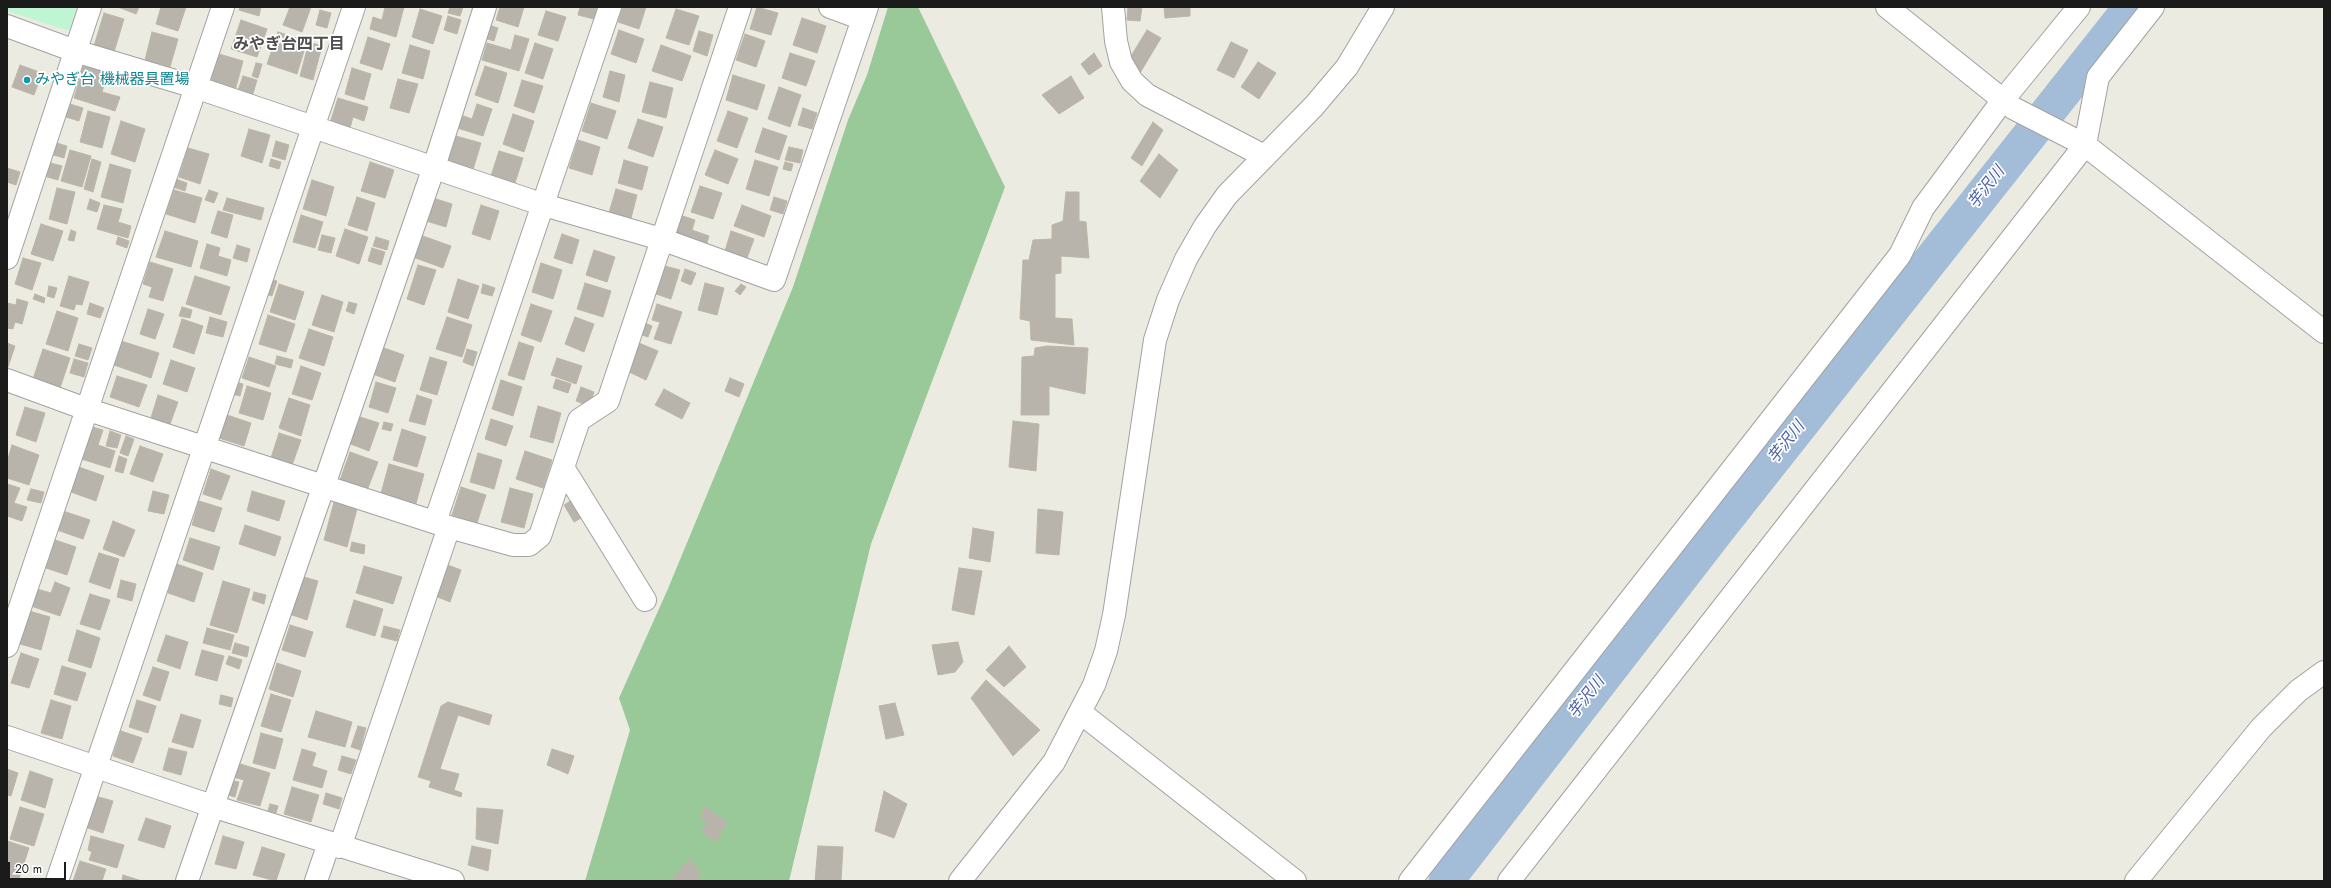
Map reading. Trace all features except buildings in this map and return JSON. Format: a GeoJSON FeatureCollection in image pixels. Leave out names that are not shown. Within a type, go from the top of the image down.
{"type":"FeatureCollection","features":[{"type":"Feature","properties":{"kind":"street"},"geometry":{"type":"LineString","coordinates":[[7,258],[90,7]]}},
{"type":"Feature","properties":{"kind":"street"},"geometry":{"type":"LineString","coordinates":[[7,646],[222,7]]}},
{"type":"Feature","properties":{"kind":"street"},"geometry":{"type":"LineString","coordinates":[[57,881],[206,447],[354,7]]}},
{"type":"Feature","properties":{"kind":"street"},"geometry":{"type":"LineString","coordinates":[[187,881],[322,486],[434,166],[485,7]]}},
{"type":"Feature","properties":{"kind":"street"},"geometry":{"type":"LineString","coordinates":[[316,881],[334,845],[442,525],[544,205],[610,7]]}},
{"type":"Feature","properties":{"kind":"street"},"geometry":{"type":"LineString","coordinates":[[7,380],[86,409],[442,525],[513,545],[529,545],[540,536],[564,469],[579,420],[608,401],[740,7]]}},
{"type":"Feature","properties":{"kind":"street"},"geometry":{"type":"LineString","coordinates":[[7,26],[75,51],[195,87],[434,166],[544,205],[661,240],[774,280],[865,13],[830,7]]}},
{"type":"Feature","properties":{"kind":"street"},"geometry":{"type":"LineString","coordinates":[[1113,7],[1119,55],[1132,81],[1147,95],[1264,156]]}},
{"type":"Feature","properties":{"kind":"street"},"geometry":{"type":"LineString","coordinates":[[960,881],[1054,762],[1081,713],[1106,651],[1114,615],[1155,340],[1168,300],[1186,259],[1205,226],[1227,195],[1314,106],[1347,67],[1383,7]]}},
{"type":"Feature","properties":{"kind":"street"},"geometry":{"type":"LineString","coordinates":[[1887,7],[2008,104],[2085,145],[2324,332]]}},
{"type":"Feature","properties":{"kind":"street"},"geometry":{"type":"LineString","coordinates":[[1410,881],[1900,255],[1923,208],[2008,104],[2079,7]]}},
{"type":"Feature","properties":{"kind":"street"},"geometry":{"type":"LineString","coordinates":[[1509,881],[2085,145],[2098,77],[2153,7]]}},
{"type":"Feature","properties":{"kind":"street"},"geometry":{"type":"LineString","coordinates":[[564,469],[645,600]]}},
{"type":"Feature","properties":{"kind":"street"},"geometry":{"type":"LineString","coordinates":[[2136,881],[2261,728],[2298,691],[2324,672]]}},
{"type":"Feature","properties":{"kind":"street"},"geometry":{"type":"LineString","coordinates":[[1081,713],[1295,881]]}},
{"type":"Feature","properties":{"kind":"street"},"geometry":{"type":"LineString","coordinates":[[7,737],[95,768],[212,806],[453,881]]}},
{"type":"Feature","properties":{"kind":"green space"},"geometry":{"type":"Polygon","coordinates":[[[7,7],[83,7],[77,28],[66,30],[7,11],[7,7]]]}},
{"type":"Feature","properties":{"kind":"green space"},"geometry":{"type":"Polygon","coordinates":[[[888,7],[918,7],[1005,187],[871,544],[789,881],[585,881],[630,730],[619,698],[667,591],[793,287],[848,120],[867,75],[888,7]]]}},
{"type":"Feature","properties":{"kind":"waterway","name":"芋沢川"},"geometry":{"type":"LineString","coordinates":[[1446,881],[1719,528],[2131,7]]}},
{"type":"Feature","properties":{"kind":"place","name":"みやぎ台 機械器具置場"},"geometry":{"type":"Point","coordinates":[27,80]}},
{"type":"Feature","properties":{"kind":"district","name":"みやぎ台四丁目"},"geometry":{"type":"Point","coordinates":[289,45]}}]}
